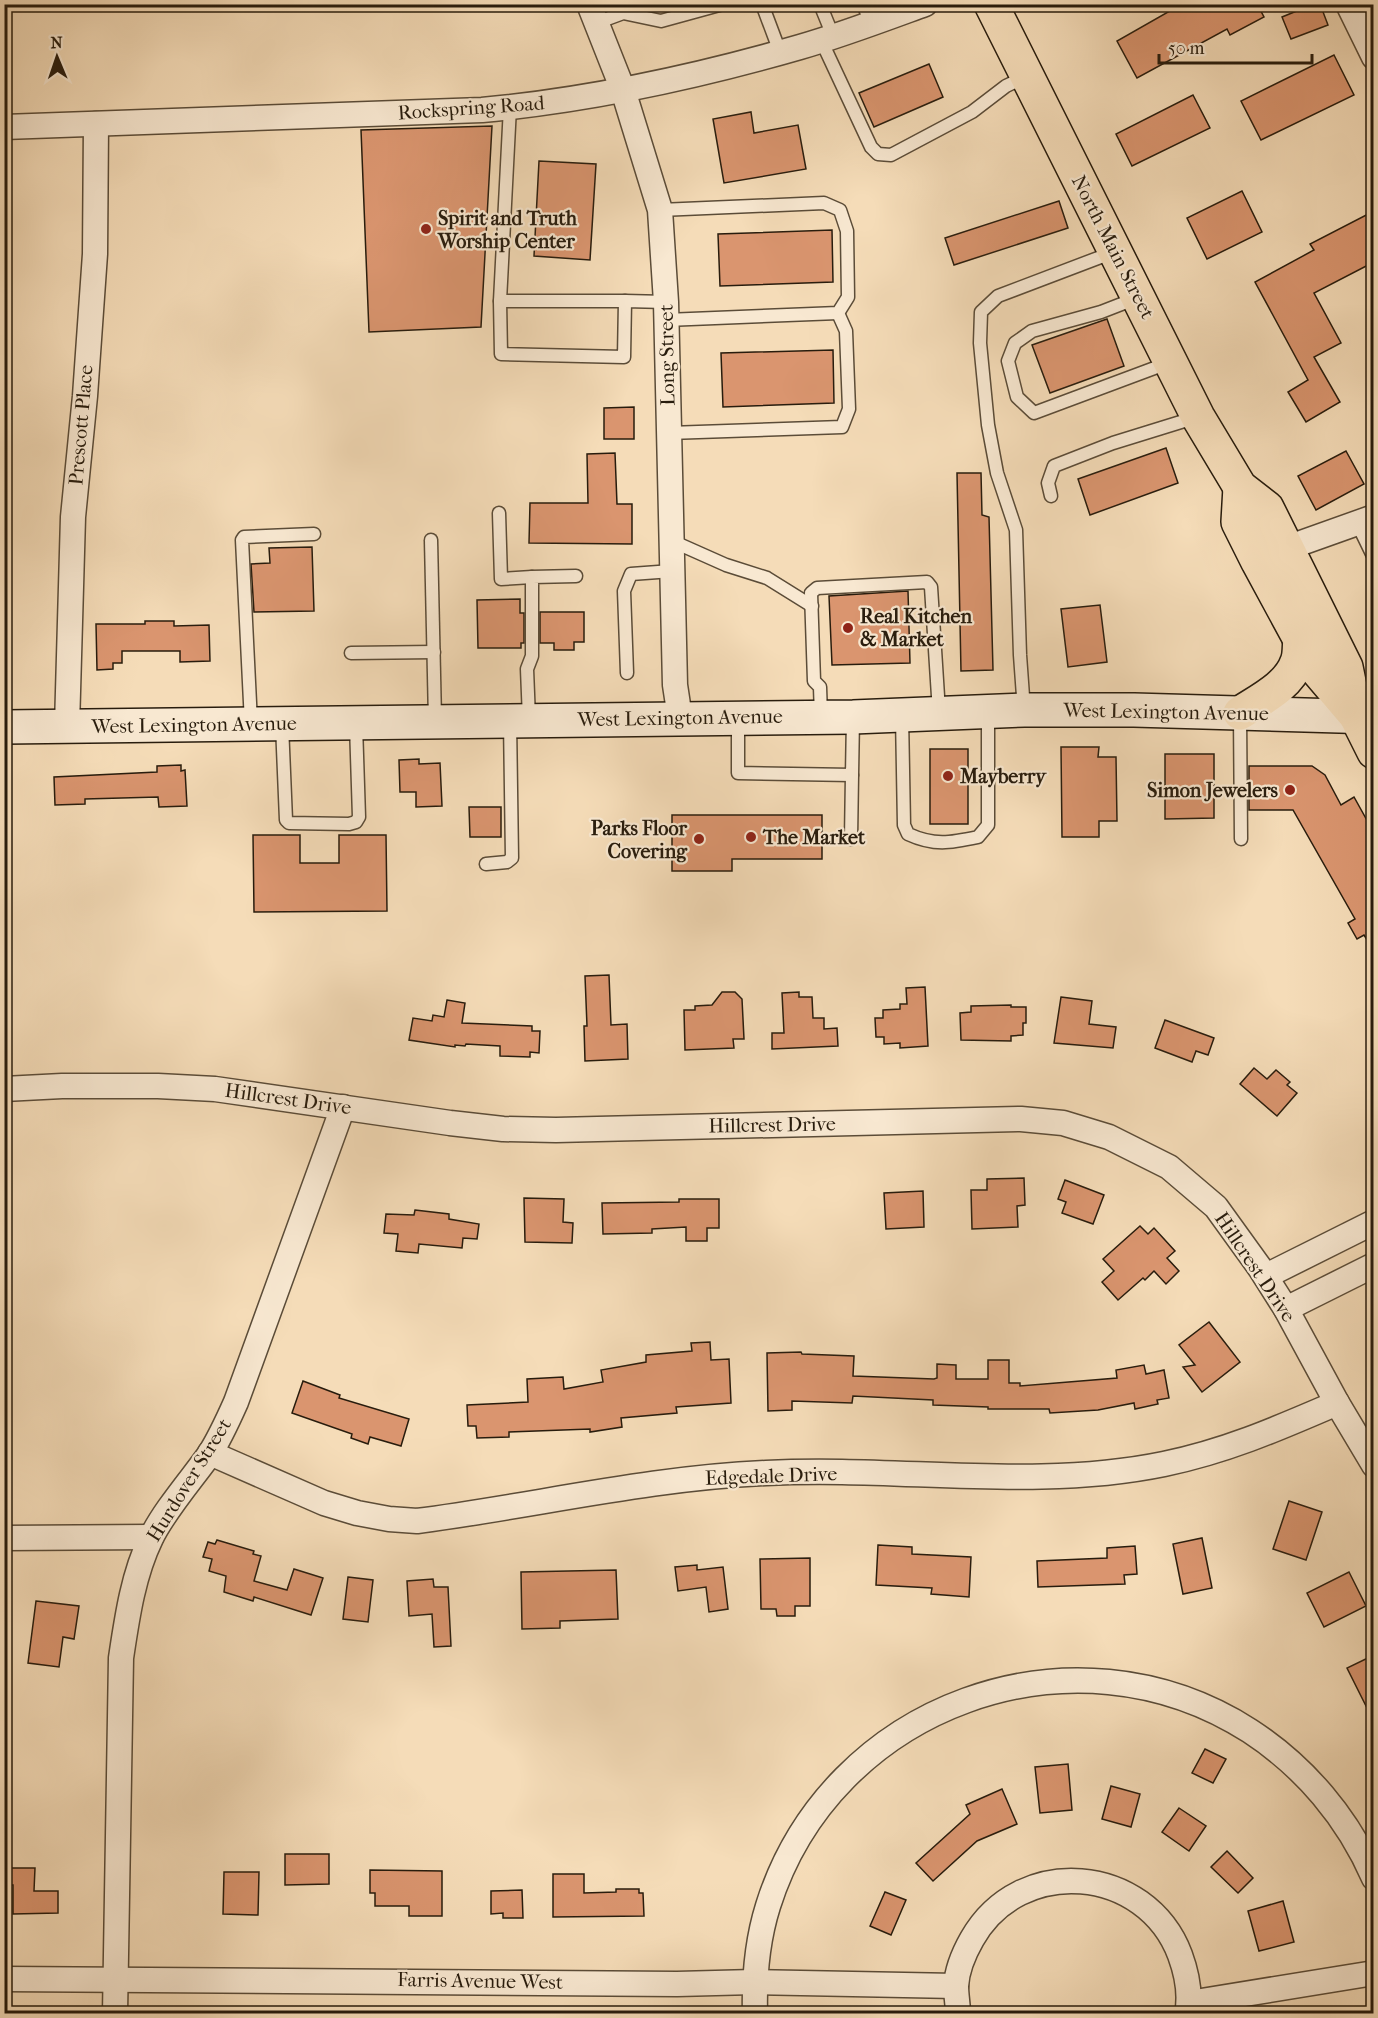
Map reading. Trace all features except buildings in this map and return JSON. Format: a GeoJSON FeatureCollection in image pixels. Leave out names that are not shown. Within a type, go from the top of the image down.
{"type":"FeatureCollection","features":[{"type":"Feature","properties":{"kind":"main road","name":"North Main Street"},"geometry":{"type":"LineString","coordinates":[[991,4],[1198,417],[1240,487],[1267,508],[1346,666],[1365,717],[1374,752]]}},
{"type":"Feature","properties":{"kind":"main road","name":"North Main Street"},"geometry":{"type":"LineString","coordinates":[[1240,487],[1238,522],[1300,638],[1317,669],[1365,717]]}},
{"type":"Feature","properties":{"kind":"main road"},"geometry":{"type":"LineString","coordinates":[[1240,713],[1273,692],[1292,674],[1298,661],[1300,638]]}},
{"type":"Feature","properties":{"kind":"street","name":"Rockspring Road"},"geometry":{"type":"LineString","coordinates":[[4,127],[482,110],[552,103],[623,90],[780,52],[827,38],[867,14],[925,4]]}},
{"type":"Feature","properties":{"kind":"street"},"geometry":{"type":"LineString","coordinates":[[1348,4],[1374,57]]}},
{"type":"Feature","properties":{"kind":"street","name":"Long Street"},"geometry":{"type":"LineString","coordinates":[[592,14],[623,90],[660,210],[666,311],[675,684],[680,718]]}},
{"type":"Feature","properties":{"kind":"street","name":"Prescott Place"},"geometry":{"type":"LineString","coordinates":[[68,726],[73,517],[85,396],[95,254],[96,124]]}},
{"type":"Feature","properties":{"kind":"street"},"geometry":{"type":"LineString","coordinates":[[1287,548],[1365,520]]}},
{"type":"Feature","properties":{"kind":"street","name":"West Lexington Avenue"},"geometry":{"type":"LineString","coordinates":[[4,728],[853,717],[1024,710],[1134,710],[1365,717]]}},
{"type":"Feature","properties":{"kind":"street","name":"Hillcrest Drive"},"geometry":{"type":"LineString","coordinates":[[4,1089],[62,1086],[158,1086],[215,1089],[492,1128],[545,1130],[1021,1119],[1063,1123],[1109,1137],[1168,1167],[1216,1207],[1266,1276],[1336,1403],[1374,1465]]}},
{"type":"Feature","properties":{"kind":"street","name":"Hurdover Street"},"geometry":{"type":"LineString","coordinates":[[115,2013],[121,1658],[129,1605],[139,1568],[151,1537],[210,1453],[236,1402],[343,1107]]}},
{"type":"Feature","properties":{"kind":"street"},"geometry":{"type":"LineString","coordinates":[[1266,1276],[1374,1222]]}},
{"type":"Feature","properties":{"kind":"street"},"geometry":{"type":"LineString","coordinates":[[1286,1309],[1374,1265]]}},
{"type":"Feature","properties":{"kind":"street","name":"Edgedale Drive"},"geometry":{"type":"LineString","coordinates":[[210,1453],[324,1503],[368,1515],[417,1521],[714,1476],[831,1472],[1017,1477],[1105,1472],[1162,1464],[1210,1453],[1259,1437],[1336,1403]]}},
{"type":"Feature","properties":{"kind":"street"},"geometry":{"type":"LineString","coordinates":[[4,1538],[151,1537]]}},
{"type":"Feature","properties":{"kind":"street"},"geometry":{"type":"LineString","coordinates":[[755,2013],[754,1982],[759,1944],[768,1906],[781,1871],[799,1837],[821,1805],[846,1776],[874,1750],[906,1728],[975,1696],[1012,1686],[1051,1681],[1089,1680],[1127,1684],[1183,1698],[1236,1722],[1290,1761],[1324,1795],[1346,1826],[1374,1878]]}},
{"type":"Feature","properties":{"kind":"street"},"geometry":{"type":"LineString","coordinates":[[958,2013],[956,1986],[964,1954],[980,1926],[1004,1903],[1033,1887],[1065,1880],[1097,1883],[1128,1894],[1155,1914],[1174,1940],[1186,1970],[1188,2008],[1374,1973]]}},
{"type":"Feature","properties":{"kind":"street","name":"Farris Avenue West"},"geometry":{"type":"LineString","coordinates":[[4,1979],[676,1984],[754,1982],[956,1986]]}},
{"type":"Feature","properties":{"kind":"lane"},"geometry":{"type":"LineString","coordinates":[[592,14],[623,13],[661,21],[723,4]]}},
{"type":"Feature","properties":{"kind":"lane"},"geometry":{"type":"LineString","coordinates":[[762,4],[780,52]]}},
{"type":"Feature","properties":{"kind":"lane"},"geometry":{"type":"LineString","coordinates":[[820,4],[827,38],[871,147],[878,154],[891,155],[962,118],[1006,86],[1027,76]]}},
{"type":"Feature","properties":{"kind":"lane"},"geometry":{"type":"LineString","coordinates":[[510,107],[500,301],[501,354],[624,357],[625,301]]}},
{"type":"Feature","properties":{"kind":"lane"},"geometry":{"type":"LineString","coordinates":[[660,210],[825,203],[840,210],[847,231],[848,297],[838,313]]}},
{"type":"Feature","properties":{"kind":"lane"},"geometry":{"type":"LineString","coordinates":[[1024,710],[1016,530],[997,473],[988,425],[980,343],[981,312],[998,296],[1115,251]]}},
{"type":"Feature","properties":{"kind":"lane"},"geometry":{"type":"LineString","coordinates":[[1138,298],[1101,312],[1032,331],[1015,343],[1008,361],[1017,397],[1034,413],[1171,362]]}},
{"type":"Feature","properties":{"kind":"lane"},"geometry":{"type":"LineString","coordinates":[[500,301],[625,301],[666,311],[838,313]]}},
{"type":"Feature","properties":{"kind":"lane"},"geometry":{"type":"LineString","coordinates":[[669,433],[842,427],[849,409],[846,331],[838,313]]}},
{"type":"Feature","properties":{"kind":"lane"},"geometry":{"type":"LineString","coordinates":[[1051,496],[1048,483],[1054,466],[1113,443],[1198,417]]}},
{"type":"Feature","properties":{"kind":"lane"},"geometry":{"type":"LineString","coordinates":[[500,513],[501,579],[576,576]]}},
{"type":"Feature","properties":{"kind":"lane"},"geometry":{"type":"LineString","coordinates":[[1365,520],[1374,558]]}},
{"type":"Feature","properties":{"kind":"lane"},"geometry":{"type":"LineString","coordinates":[[314,534],[244,537],[242,540],[267,724],[286,820],[289,823],[349,824],[356,822],[359,817],[356,722]]}},
{"type":"Feature","properties":{"kind":"lane"},"geometry":{"type":"LineString","coordinates":[[431,540],[435,721]]}},
{"type":"Feature","properties":{"kind":"lane"},"geometry":{"type":"LineString","coordinates":[[672,540],[726,565],[767,578],[812,606]]}},
{"type":"Feature","properties":{"kind":"lane"},"geometry":{"type":"LineString","coordinates":[[627,673],[624,591],[631,574],[672,571]]}},
{"type":"Feature","properties":{"kind":"lane"},"geometry":{"type":"LineString","coordinates":[[486,864],[507,862],[512,858],[520,720],[526,669],[532,656],[532,578]]}},
{"type":"Feature","properties":{"kind":"lane"},"geometry":{"type":"LineString","coordinates":[[821,717],[820,687],[814,681],[811,592],[817,588],[927,582],[931,587],[939,713]]}},
{"type":"Feature","properties":{"kind":"lane"},"geometry":{"type":"LineString","coordinates":[[351,653],[434,652]]}},
{"type":"Feature","properties":{"kind":"lane"},"geometry":{"type":"LineString","coordinates":[[902,715],[904,825],[908,834],[924,842],[947,844],[978,837],[988,825],[988,711]]}},
{"type":"Feature","properties":{"kind":"lane"},"geometry":{"type":"LineString","coordinates":[[1240,713],[1241,839]]}},
{"type":"Feature","properties":{"kind":"lane"},"geometry":{"type":"LineString","coordinates":[[738,717],[738,773],[852,775]]}},
{"type":"Feature","properties":{"kind":"lane"},"geometry":{"type":"LineString","coordinates":[[851,839],[853,717]]}},
{"type":"Feature","properties":{"kind":"place","name":"Spirit and Truth Worship Center"},"geometry":{"type":"Point","coordinates":[426,229]}},
{"type":"Feature","properties":{"kind":"place","name":"Real Kitchen & Market"},"geometry":{"type":"Point","coordinates":[848,628]}},
{"type":"Feature","properties":{"kind":"place","name":"Mayberry"},"geometry":{"type":"Point","coordinates":[948,776]}},
{"type":"Feature","properties":{"kind":"place","name":"Simon Jewelers"},"geometry":{"type":"Point","coordinates":[1290,790]}},
{"type":"Feature","properties":{"kind":"place","name":"The Market"},"geometry":{"type":"Point","coordinates":[751,837]}},
{"type":"Feature","properties":{"kind":"place","name":"Parks Floor Covering"},"geometry":{"type":"Point","coordinates":[699,839]}}]}
